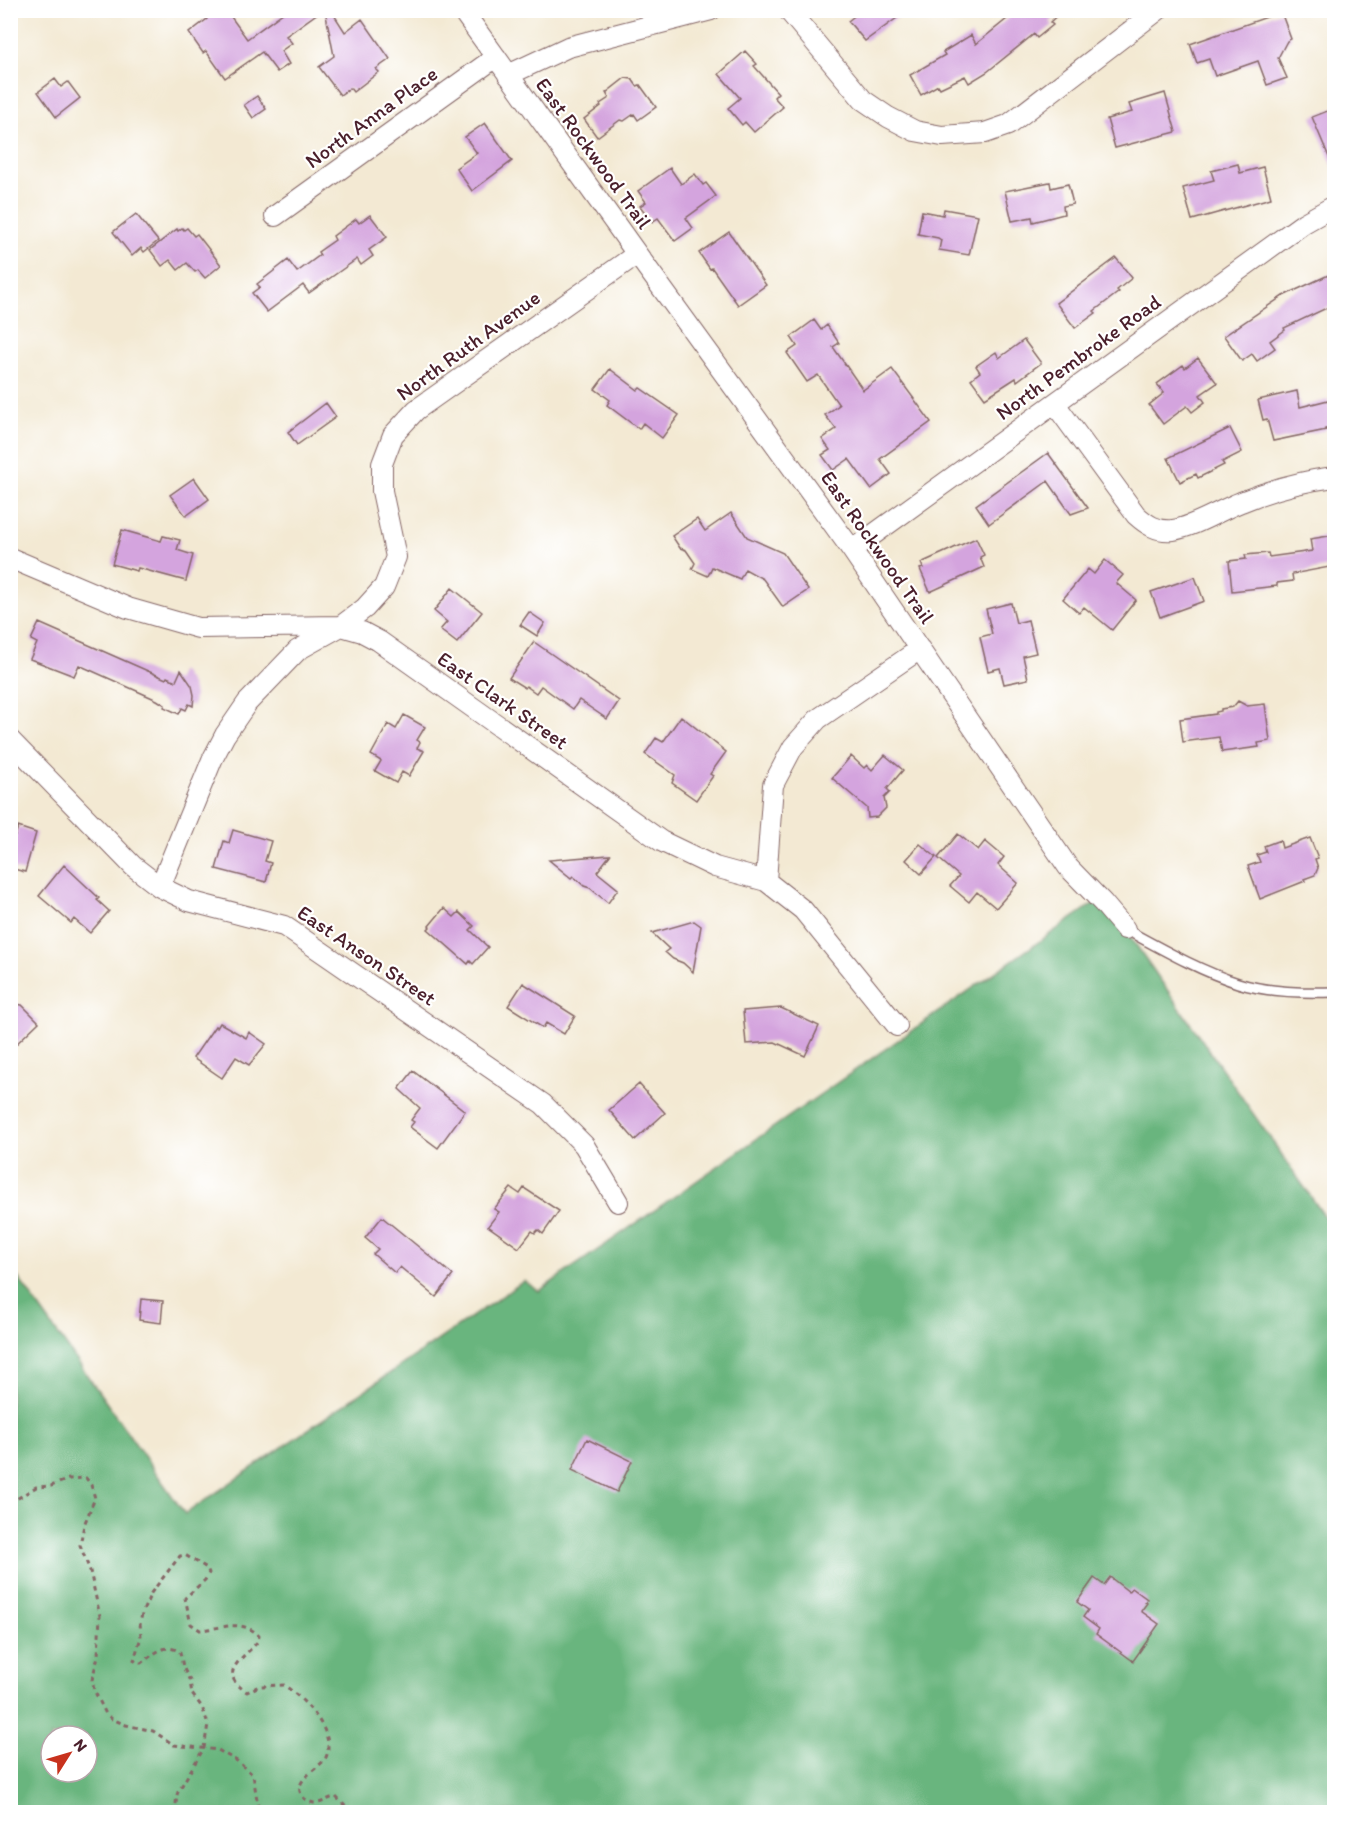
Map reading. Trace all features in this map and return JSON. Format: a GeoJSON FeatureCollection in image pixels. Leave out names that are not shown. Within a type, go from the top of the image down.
{"type":"FeatureCollection","features":[{"type":"Feature","properties":{"kind":"street","name":"East Rockwood Trail"},"geometry":{"type":"LineString","coordinates":[[462,10],[852,550],[1068,867],[1125,929]]}},
{"type":"Feature","properties":{"kind":"street"},"geometry":{"type":"LineString","coordinates":[[508,75],[568,47],[711,10]]}},
{"type":"Feature","properties":{"kind":"street"},"geometry":{"type":"LineString","coordinates":[[788,10],[863,100],[888,117],[915,131],[942,136],[985,133],[1008,124],[1158,10]]}},
{"type":"Feature","properties":{"kind":"street","name":"North Anna Place"},"geometry":{"type":"LineString","coordinates":[[275,216],[495,57]]}},
{"type":"Feature","properties":{"kind":"street","name":"North Pembroke Road"},"geometry":{"type":"LineString","coordinates":[[852,550],[1304,223],[1335,206]]}},
{"type":"Feature","properties":{"kind":"street","name":"North Ruth Avenue"},"geometry":{"type":"LineString","coordinates":[[160,887],[212,760],[225,735],[247,703],[298,650],[341,626],[364,608],[384,586],[396,556],[382,491],[382,464],[393,435],[416,410],[637,254]]}},
{"type":"Feature","properties":{"kind":"street"},"geometry":{"type":"LineString","coordinates":[[1054,404],[1136,515],[1146,524],[1159,529],[1172,530],[1184,527],[1242,501],[1285,487],[1335,477]]}},
{"type":"Feature","properties":{"kind":"street","name":"East Clark Street"},"geometry":{"type":"LineString","coordinates":[[10,558],[128,608],[198,628],[341,626],[362,632],[379,641],[661,842],[715,867],[766,881],[803,910],[897,1026]]}},
{"type":"Feature","properties":{"kind":"street"},"geometry":{"type":"LineString","coordinates":[[766,881],[773,785],[793,747],[818,719],[920,649]]}},
{"type":"Feature","properties":{"kind":"street","name":"East Anson Street"},"geometry":{"type":"LineString","coordinates":[[10,740],[133,866],[160,887],[189,901],[284,926],[543,1104],[584,1145],[618,1202]]}},
{"type":"Feature","properties":{"kind":"lane","name":"East Rockwood Trail"},"geometry":{"type":"LineString","coordinates":[[1125,929],[1185,962],[1240,983],[1301,993],[1335,992]]}},
{"type":"Feature","properties":{"kind":"path"},"geometry":{"type":"LineString","coordinates":[[10,1503],[36,1487],[51,1486],[69,1479],[86,1478],[95,1498],[84,1525],[80,1545],[90,1571],[100,1617],[98,1656],[92,1680],[94,1690],[106,1714],[126,1725],[153,1731],[174,1745],[224,1752],[250,1772],[255,1781],[259,1812]]}},
{"type":"Feature","properties":{"kind":"path"},"geometry":{"type":"LineString","coordinates":[[172,1812],[176,1805],[175,1798],[204,1748],[208,1735],[207,1718],[192,1694],[180,1652],[173,1647],[168,1647],[141,1663],[134,1660],[141,1637],[140,1622],[151,1593],[176,1560],[185,1555],[207,1568],[209,1573],[205,1580],[184,1598],[191,1624],[195,1629],[214,1630],[238,1625],[252,1630],[258,1636],[254,1646],[233,1666],[232,1674],[236,1682],[247,1692],[259,1686],[284,1685],[309,1710],[324,1730],[328,1740],[327,1755],[303,1781],[300,1788],[301,1795],[305,1800],[315,1803],[336,1797],[351,1812]]}},
{"type":"Feature","properties":{"kind":"green space"},"geometry":{"type":"Polygon","coordinates":[[[1100,899],[1125,929],[1334,1230],[1334,1812],[11,1812],[10,1266],[185,1514],[524,1281],[539,1291],[1100,899]]]}},
{"type":"Feature","properties":{"kind":"building"},"geometry":{"type":"Polygon","coordinates":[[[201,10],[226,10],[247,39],[287,10],[322,10],[286,36],[292,43],[281,51],[289,64],[277,72],[262,52],[225,78],[206,51],[203,53],[189,33],[207,19],[201,10]]]}},
{"type":"Feature","properties":{"kind":"building"},"geometry":{"type":"Polygon","coordinates":[[[325,10],[331,10],[345,32],[362,19],[390,59],[376,69],[379,72],[353,92],[350,88],[340,95],[319,67],[334,56],[325,10]]]}},
{"type":"Feature","properties":{"kind":"building"},"geometry":{"type":"Polygon","coordinates":[[[862,10],[908,10],[865,41],[848,21],[862,10]]]}},
{"type":"Feature","properties":{"kind":"building"},"geometry":{"type":"Polygon","coordinates":[[[1018,10],[1063,10],[1050,22],[1053,25],[1037,38],[1034,34],[987,72],[969,83],[965,76],[940,88],[938,85],[921,95],[910,75],[945,55],[943,52],[971,35],[976,44],[1018,10]]]}},
{"type":"Feature","properties":{"kind":"building"},"geometry":{"type":"Polygon","coordinates":[[[1281,12],[1291,39],[1287,41],[1278,58],[1287,78],[1267,85],[1258,61],[1215,76],[1209,59],[1197,63],[1190,44],[1281,12]]]}},
{"type":"Feature","properties":{"kind":"building"},"geometry":{"type":"Polygon","coordinates":[[[745,51],[757,64],[754,66],[778,93],[774,97],[783,107],[754,132],[745,122],[742,125],[728,108],[740,98],[719,74],[745,51]]]}},
{"type":"Feature","properties":{"kind":"building"},"geometry":{"type":"Polygon","coordinates":[[[625,78],[632,79],[637,86],[640,85],[656,107],[638,120],[634,114],[624,121],[620,120],[597,137],[584,119],[609,98],[606,93],[625,78]]]}},
{"type":"Feature","properties":{"kind":"building"},"geometry":{"type":"Polygon","coordinates":[[[55,79],[61,87],[68,82],[80,98],[56,117],[38,92],[55,79]]]}},
{"type":"Feature","properties":{"kind":"building"},"geometry":{"type":"Polygon","coordinates":[[[1165,93],[1176,132],[1115,148],[1107,119],[1132,112],[1129,104],[1165,93]]]}},
{"type":"Feature","properties":{"kind":"building"},"geometry":{"type":"Polygon","coordinates":[[[257,96],[266,109],[253,118],[244,105],[257,96]]]}},
{"type":"Feature","properties":{"kind":"building"},"geometry":{"type":"Polygon","coordinates":[[[1335,108],[1335,169],[1334,169],[1312,117],[1335,108]]]}},
{"type":"Feature","properties":{"kind":"building"},"geometry":{"type":"Polygon","coordinates":[[[485,123],[512,161],[472,191],[456,168],[477,153],[465,137],[485,123]]]}},
{"type":"Feature","properties":{"kind":"building"},"geometry":{"type":"Polygon","coordinates":[[[1238,164],[1240,173],[1263,167],[1271,198],[1192,220],[1183,188],[1214,180],[1211,171],[1238,164]]]}},
{"type":"Feature","properties":{"kind":"building"},"geometry":{"type":"Polygon","coordinates":[[[670,168],[681,184],[695,174],[703,185],[706,183],[716,196],[686,218],[693,228],[675,241],[658,218],[652,222],[640,206],[646,202],[638,191],[670,168]]]}},
{"type":"Feature","properties":{"kind":"building"},"geometry":{"type":"Polygon","coordinates":[[[1050,182],[1051,188],[1068,184],[1073,204],[1063,206],[1064,214],[1033,222],[1032,217],[1012,221],[1005,191],[1050,182]]]}},
{"type":"Feature","properties":{"kind":"building"},"geometry":{"type":"Polygon","coordinates":[[[944,209],[978,215],[969,255],[939,250],[941,240],[918,234],[922,211],[943,215],[944,209]]]}},
{"type":"Feature","properties":{"kind":"building"},"geometry":{"type":"Polygon","coordinates":[[[136,214],[158,241],[144,252],[141,248],[132,256],[113,232],[136,214]]]}},
{"type":"Feature","properties":{"kind":"building"},"geometry":{"type":"Polygon","coordinates":[[[370,215],[387,237],[369,250],[373,256],[361,265],[357,259],[309,293],[303,285],[267,312],[252,293],[260,287],[257,284],[288,260],[297,272],[320,255],[318,252],[335,240],[333,236],[356,219],[359,223],[370,215]]]}},
{"type":"Feature","properties":{"kind":"building"},"geometry":{"type":"Polygon","coordinates":[[[182,228],[184,230],[187,228],[194,236],[197,234],[221,265],[205,278],[187,263],[178,270],[170,260],[162,266],[150,250],[177,229],[178,231],[182,228]]]}},
{"type":"Feature","properties":{"kind":"building"},"geometry":{"type":"Polygon","coordinates":[[[729,232],[766,285],[738,305],[699,253],[729,232]]]}},
{"type":"Feature","properties":{"kind":"building"},"geometry":{"type":"Polygon","coordinates":[[[1116,258],[1132,278],[1117,290],[1119,292],[1094,311],[1096,313],[1075,328],[1056,303],[1116,258]]]}},
{"type":"Feature","properties":{"kind":"building"},"geometry":{"type":"Polygon","coordinates":[[[1335,272],[1335,304],[1284,328],[1285,330],[1270,341],[1275,348],[1257,361],[1252,354],[1242,361],[1224,336],[1283,296],[1335,272]]]}},
{"type":"Feature","properties":{"kind":"building"},"geometry":{"type":"Polygon","coordinates":[[[814,320],[821,330],[827,325],[839,343],[833,347],[863,390],[892,369],[931,422],[880,459],[891,474],[871,489],[849,459],[833,470],[822,455],[830,450],[822,439],[836,429],[825,415],[839,405],[818,375],[807,382],[787,353],[797,346],[791,337],[814,320]]]}},
{"type":"Feature","properties":{"kind":"building"},"geometry":{"type":"Polygon","coordinates":[[[1024,340],[1041,363],[1017,381],[1016,378],[985,398],[971,379],[980,372],[976,366],[996,352],[999,358],[1024,340]]]}},
{"type":"Feature","properties":{"kind":"building"},"geometry":{"type":"Polygon","coordinates":[[[1198,358],[1217,383],[1200,395],[1205,402],[1192,412],[1187,406],[1163,424],[1149,405],[1164,393],[1157,384],[1183,365],[1185,368],[1198,358]]]}},
{"type":"Feature","properties":{"kind":"building"},"geometry":{"type":"Polygon","coordinates":[[[610,369],[638,390],[640,388],[679,415],[662,438],[643,423],[639,429],[607,405],[610,400],[595,389],[610,369]]]}},
{"type":"Feature","properties":{"kind":"building"},"geometry":{"type":"Polygon","coordinates":[[[1297,391],[1300,407],[1328,400],[1334,426],[1326,430],[1273,441],[1267,419],[1263,420],[1258,400],[1297,391]]]}},
{"type":"Feature","properties":{"kind":"building"},"geometry":{"type":"Polygon","coordinates":[[[326,403],[336,417],[297,445],[288,432],[326,403]]]}},
{"type":"Feature","properties":{"kind":"building"},"geometry":{"type":"Polygon","coordinates":[[[1230,428],[1242,452],[1222,462],[1224,465],[1198,478],[1196,474],[1180,482],[1168,458],[1230,428]]]}},
{"type":"Feature","properties":{"kind":"building"},"geometry":{"type":"Polygon","coordinates":[[[1048,453],[1088,508],[1071,514],[1048,481],[989,524],[976,505],[1048,453]]]}},
{"type":"Feature","properties":{"kind":"building"},"geometry":{"type":"Polygon","coordinates":[[[194,478],[209,499],[186,516],[170,495],[194,478]]]}},
{"type":"Feature","properties":{"kind":"building"},"geometry":{"type":"Polygon","coordinates":[[[731,513],[747,537],[783,553],[808,590],[783,607],[763,579],[745,569],[740,579],[712,567],[708,576],[692,569],[695,563],[672,536],[697,519],[705,531],[731,513]]]}},
{"type":"Feature","properties":{"kind":"building"},"geometry":{"type":"Polygon","coordinates":[[[122,530],[161,541],[163,536],[180,540],[177,550],[193,555],[186,581],[138,568],[137,571],[112,564],[122,530]]]}},
{"type":"Feature","properties":{"kind":"building"},"geometry":{"type":"Polygon","coordinates":[[[1335,535],[1335,566],[1292,574],[1293,581],[1277,583],[1277,586],[1232,591],[1229,561],[1246,559],[1245,555],[1268,553],[1269,557],[1312,551],[1310,539],[1335,535]]]}},
{"type":"Feature","properties":{"kind":"building"},"geometry":{"type":"Polygon","coordinates":[[[976,538],[984,555],[980,557],[984,567],[930,592],[920,569],[923,568],[921,563],[976,538]]]}},
{"type":"Feature","properties":{"kind":"building"},"geometry":{"type":"Polygon","coordinates":[[[1105,560],[1123,575],[1116,583],[1136,600],[1112,630],[1084,607],[1079,613],[1063,599],[1088,569],[1094,574],[1105,560]]]}},
{"type":"Feature","properties":{"kind":"building"},"geometry":{"type":"Polygon","coordinates":[[[1195,577],[1204,601],[1160,617],[1151,592],[1195,577]]]}},
{"type":"Feature","properties":{"kind":"building"},"geometry":{"type":"Polygon","coordinates":[[[452,588],[482,612],[457,643],[440,630],[447,622],[434,611],[452,588]]]}},
{"type":"Feature","properties":{"kind":"building"},"geometry":{"type":"Polygon","coordinates":[[[1011,603],[1016,623],[1028,620],[1036,653],[1023,656],[1028,679],[1004,684],[1000,668],[988,671],[980,637],[992,634],[986,609],[1011,603]]]}},
{"type":"Feature","properties":{"kind":"building"},"geometry":{"type":"Polygon","coordinates":[[[529,612],[545,623],[537,636],[520,625],[529,612]]]}},
{"type":"Feature","properties":{"kind":"building"},"geometry":{"type":"Polygon","coordinates":[[[39,623],[166,679],[167,677],[176,681],[181,670],[192,686],[193,706],[189,704],[186,710],[182,708],[179,714],[164,707],[165,705],[157,700],[79,665],[74,676],[30,659],[37,643],[31,640],[39,623]]]}},
{"type":"Feature","properties":{"kind":"building"},"geometry":{"type":"Polygon","coordinates":[[[534,642],[619,701],[607,719],[579,700],[573,709],[541,686],[536,693],[509,678],[534,642]]]}},
{"type":"Feature","properties":{"kind":"building"},"geometry":{"type":"Polygon","coordinates":[[[1238,701],[1247,706],[1265,704],[1270,741],[1258,743],[1259,747],[1222,752],[1219,737],[1183,742],[1180,719],[1216,714],[1221,709],[1233,707],[1238,701]]]}},
{"type":"Feature","properties":{"kind":"building"},"geometry":{"type":"Polygon","coordinates":[[[404,715],[425,727],[417,740],[420,742],[417,748],[424,751],[409,776],[402,772],[396,783],[375,771],[381,761],[371,755],[388,724],[396,729],[404,715]]]}},
{"type":"Feature","properties":{"kind":"building"},"geometry":{"type":"Polygon","coordinates":[[[681,716],[726,752],[710,774],[713,776],[696,800],[672,783],[675,775],[645,754],[656,738],[663,742],[681,716]]]}},
{"type":"Feature","properties":{"kind":"building"},"geometry":{"type":"Polygon","coordinates":[[[885,755],[903,770],[887,789],[890,792],[884,798],[886,808],[877,817],[868,818],[867,808],[832,778],[851,756],[864,768],[867,765],[872,770],[885,755]]]}},
{"type":"Feature","properties":{"kind":"building"},"geometry":{"type":"Polygon","coordinates":[[[18,827],[36,833],[25,872],[10,868],[10,834],[15,836],[18,827]]]}},
{"type":"Feature","properties":{"kind":"building"},"geometry":{"type":"Polygon","coordinates":[[[233,830],[271,841],[265,861],[271,863],[266,882],[216,869],[224,841],[229,843],[233,830]]]}},
{"type":"Feature","properties":{"kind":"building"},"geometry":{"type":"Polygon","coordinates":[[[958,834],[978,850],[985,841],[1004,857],[998,865],[1018,883],[996,908],[977,892],[969,902],[950,886],[959,876],[938,858],[958,834]]]}},
{"type":"Feature","properties":{"kind":"building"},"geometry":{"type":"Polygon","coordinates":[[[1310,838],[1318,858],[1315,859],[1318,868],[1315,875],[1260,899],[1248,866],[1260,862],[1257,855],[1266,852],[1264,846],[1280,840],[1282,848],[1310,838]]]}},
{"type":"Feature","properties":{"kind":"building"},"geometry":{"type":"Polygon","coordinates":[[[920,844],[936,857],[921,874],[906,860],[920,844]]]}},
{"type":"Feature","properties":{"kind":"building"},"geometry":{"type":"Polygon","coordinates":[[[610,855],[597,872],[618,889],[608,903],[549,860],[610,855]]]}},
{"type":"Feature","properties":{"kind":"building"},"geometry":{"type":"Polygon","coordinates":[[[64,865],[99,898],[97,900],[109,911],[90,933],[74,919],[71,923],[39,896],[64,865]]]}},
{"type":"Feature","properties":{"kind":"building"},"geometry":{"type":"Polygon","coordinates":[[[444,908],[454,917],[459,912],[474,926],[470,930],[488,947],[473,964],[470,961],[468,964],[428,929],[444,908]]]}},
{"type":"Feature","properties":{"kind":"building"},"geometry":{"type":"Polygon","coordinates":[[[694,921],[701,926],[693,972],[665,952],[669,949],[652,933],[694,921]]]}},
{"type":"Feature","properties":{"kind":"building"},"geometry":{"type":"Polygon","coordinates":[[[523,983],[575,1016],[564,1034],[546,1023],[543,1028],[508,1006],[523,983]]]}},
{"type":"Feature","properties":{"kind":"building"},"geometry":{"type":"Polygon","coordinates":[[[10,1003],[22,1005],[39,1022],[10,1050],[10,1003]]]}},
{"type":"Feature","properties":{"kind":"building"},"geometry":{"type":"Polygon","coordinates":[[[781,1008],[819,1026],[805,1056],[775,1042],[746,1044],[743,1011],[781,1008]]]}},
{"type":"Feature","properties":{"kind":"building"},"geometry":{"type":"Polygon","coordinates":[[[220,1023],[246,1038],[249,1032],[266,1044],[249,1065],[236,1057],[222,1078],[193,1058],[215,1026],[217,1028],[220,1023]]]}},
{"type":"Feature","properties":{"kind":"building"},"geometry":{"type":"Polygon","coordinates":[[[413,1071],[465,1111],[438,1148],[410,1127],[414,1122],[411,1120],[420,1108],[399,1089],[413,1071]]]}},
{"type":"Feature","properties":{"kind":"building"},"geometry":{"type":"Polygon","coordinates":[[[639,1084],[665,1113],[635,1140],[609,1110],[639,1084]]]}},
{"type":"Feature","properties":{"kind":"building"},"geometry":{"type":"Polygon","coordinates":[[[511,1188],[520,1194],[524,1188],[559,1211],[543,1234],[538,1230],[535,1233],[532,1231],[519,1248],[488,1226],[499,1212],[494,1209],[511,1188]]]}},
{"type":"Feature","properties":{"kind":"building"},"geometry":{"type":"Polygon","coordinates":[[[382,1217],[453,1275],[436,1297],[400,1267],[395,1273],[373,1254],[378,1249],[365,1238],[382,1217]]]}},
{"type":"Feature","properties":{"kind":"building"},"geometry":{"type":"Polygon","coordinates":[[[141,1299],[163,1301],[161,1323],[139,1320],[141,1299]]]}},
{"type":"Feature","properties":{"kind":"building"},"geometry":{"type":"Polygon","coordinates":[[[587,1439],[632,1461],[617,1492],[572,1470],[587,1439]]]}},
{"type":"Feature","properties":{"kind":"building"},"geometry":{"type":"Polygon","coordinates":[[[1110,1577],[1129,1592],[1132,1588],[1147,1599],[1141,1611],[1159,1624],[1133,1661],[1096,1634],[1099,1629],[1083,1617],[1088,1610],[1077,1602],[1094,1578],[1104,1585],[1110,1577]]]}}]}
